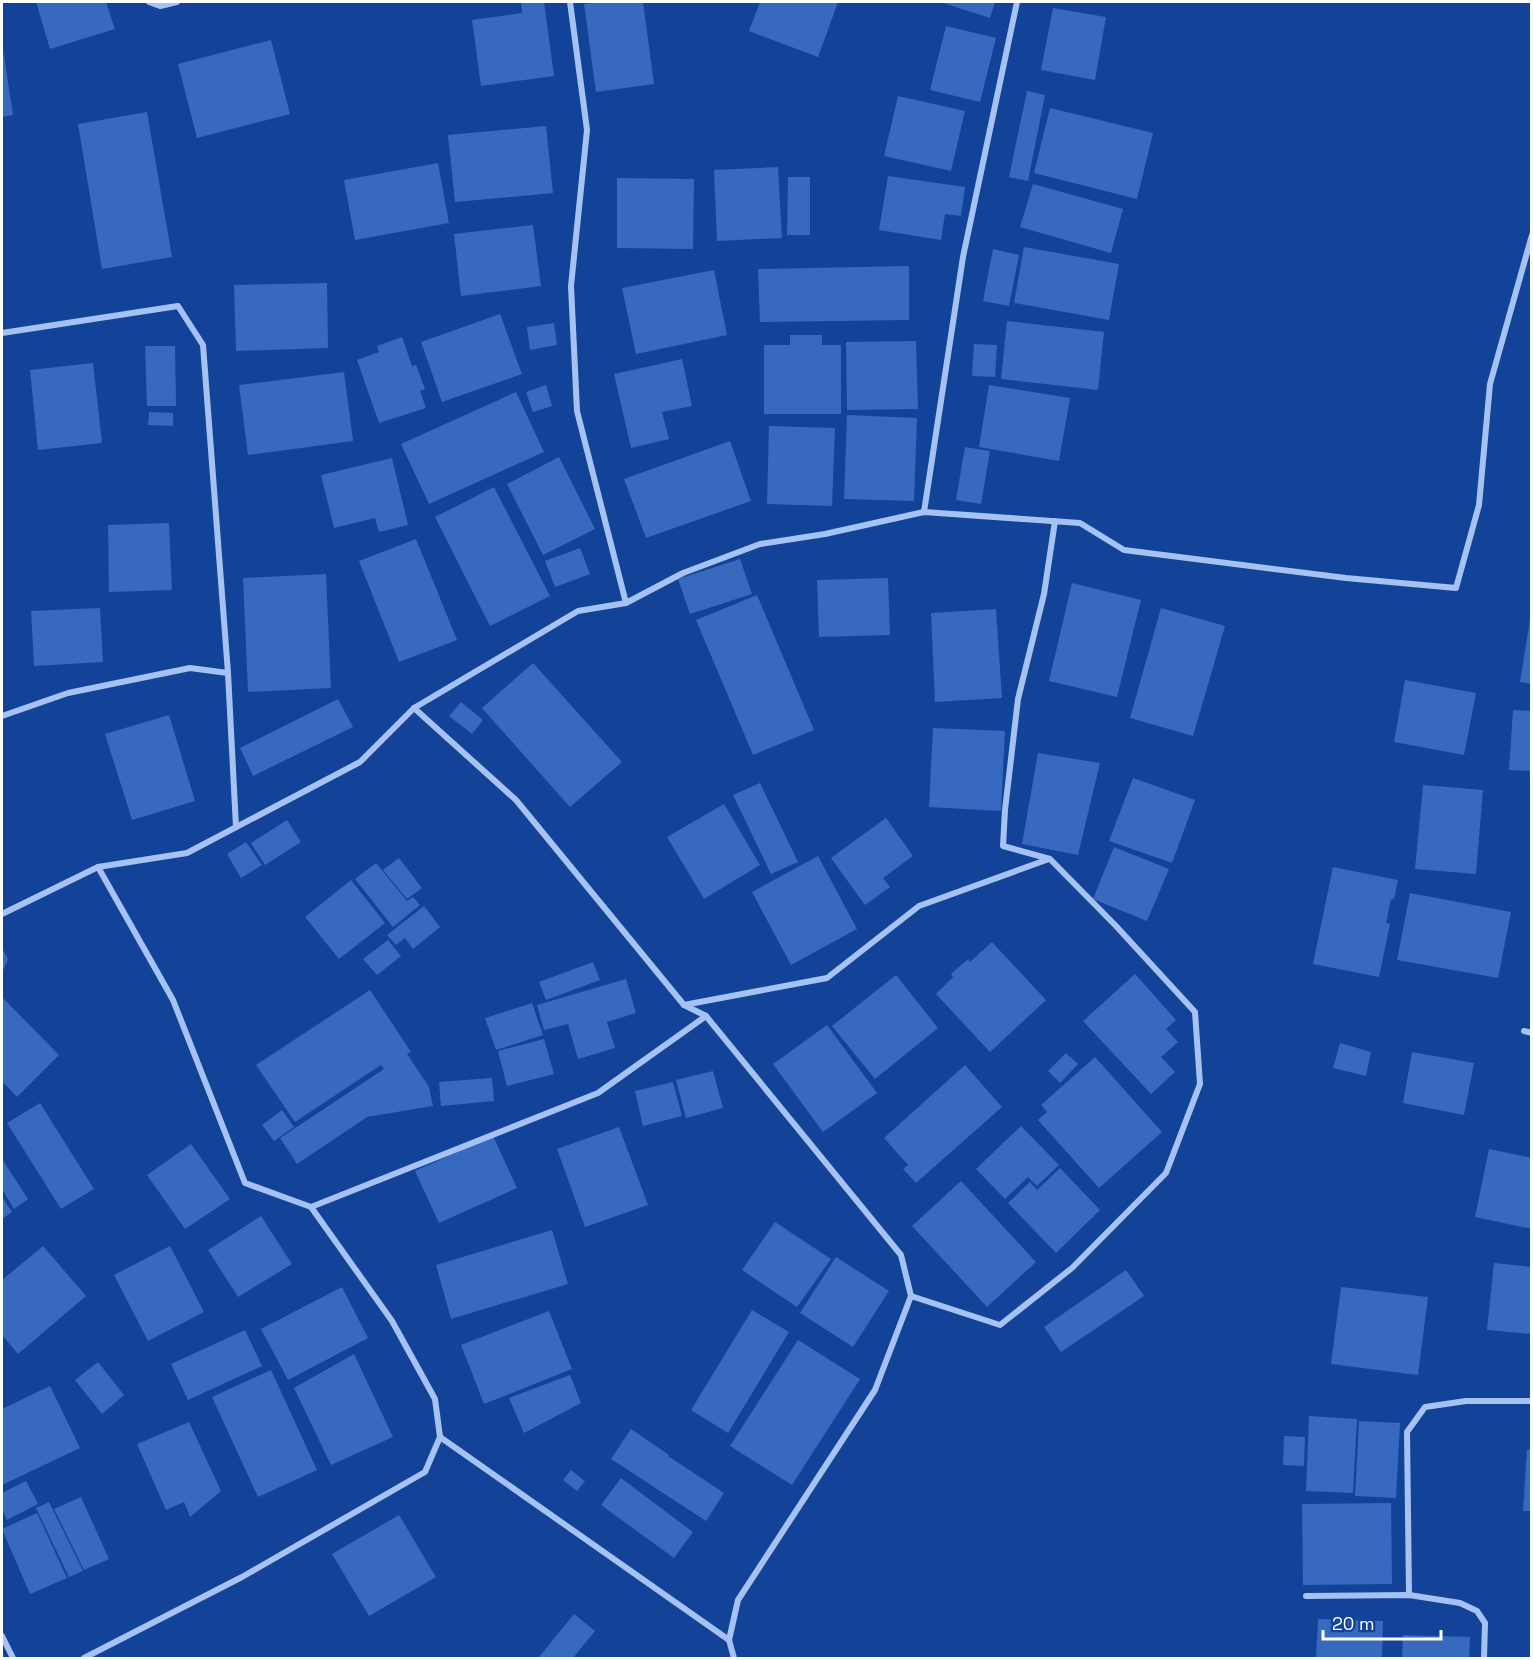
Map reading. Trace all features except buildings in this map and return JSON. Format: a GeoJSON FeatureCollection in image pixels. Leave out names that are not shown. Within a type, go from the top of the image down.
{"type":"FeatureCollection","features":[{"type":"Feature","properties":{"kind":"street"},"geometry":{"type":"LineString","coordinates":[[149,2],[160,6],[177,2]]}},
{"type":"Feature","properties":{"kind":"street"},"geometry":{"type":"LineString","coordinates":[[570,2],[587,130],[571,286],[577,411],[626,603]]}},
{"type":"Feature","properties":{"kind":"street"},"geometry":{"type":"LineString","coordinates":[[924,512],[963,257],[1017,2]]}},
{"type":"Feature","properties":{"kind":"street"},"geometry":{"type":"LineString","coordinates":[[2,914],[98,867],[187,853],[360,762],[414,708],[578,611],[626,603],[683,573],[760,544],[825,534],[924,512],[1080,523],[1124,550],[1346,578],[1456,588],[1479,505],[1490,384],[1532,235]]}},
{"type":"Feature","properties":{"kind":"street"},"geometry":{"type":"LineString","coordinates":[[2,333],[178,306],[203,345],[228,673],[236,827]]}},
{"type":"Feature","properties":{"kind":"street"},"geometry":{"type":"LineString","coordinates":[[910,1296],[1000,1325],[1072,1268],[1166,1173],[1200,1084],[1195,1012],[1116,926],[1050,859],[1003,846],[1018,699],[1044,594],[1055,521]]}},
{"type":"Feature","properties":{"kind":"street"},"geometry":{"type":"LineString","coordinates":[[2,716],[68,693],[190,668],[228,673]]}},
{"type":"Feature","properties":{"kind":"street"},"geometry":{"type":"LineString","coordinates":[[414,708],[516,800],[684,1005],[706,1016],[901,1255],[910,1296],[875,1390],[738,1600],[729,1640],[734,1659]]}},
{"type":"Feature","properties":{"kind":"street"},"geometry":{"type":"LineString","coordinates":[[684,1005],[827,978],[919,906],[1050,859]]}},
{"type":"Feature","properties":{"kind":"street"},"geometry":{"type":"LineString","coordinates":[[84,1659],[242,1576],[425,1472],[440,1437],[435,1399],[419,1369],[392,1321],[311,1207],[245,1182],[172,1000],[98,867]]}},
{"type":"Feature","properties":{"kind":"street"},"geometry":{"type":"LineString","coordinates":[[311,1207],[598,1093],[706,1016]]}},
{"type":"Feature","properties":{"kind":"street"},"geometry":{"type":"LineString","coordinates":[[1408,1595],[1407,1432],[1425,1407],[1466,1401],[1532,1401]]}},
{"type":"Feature","properties":{"kind":"street"},"geometry":{"type":"LineString","coordinates":[[440,1437],[729,1640]]}},
{"type":"Feature","properties":{"kind":"street"},"geometry":{"type":"LineString","coordinates":[[1306,1596],[1408,1595],[1460,1603],[1477,1611],[1485,1623],[1484,1659]]}},
{"type":"Feature","properties":{"kind":"street"},"geometry":{"type":"LineString","coordinates":[[2,1636],[13,1659]]}}]}
